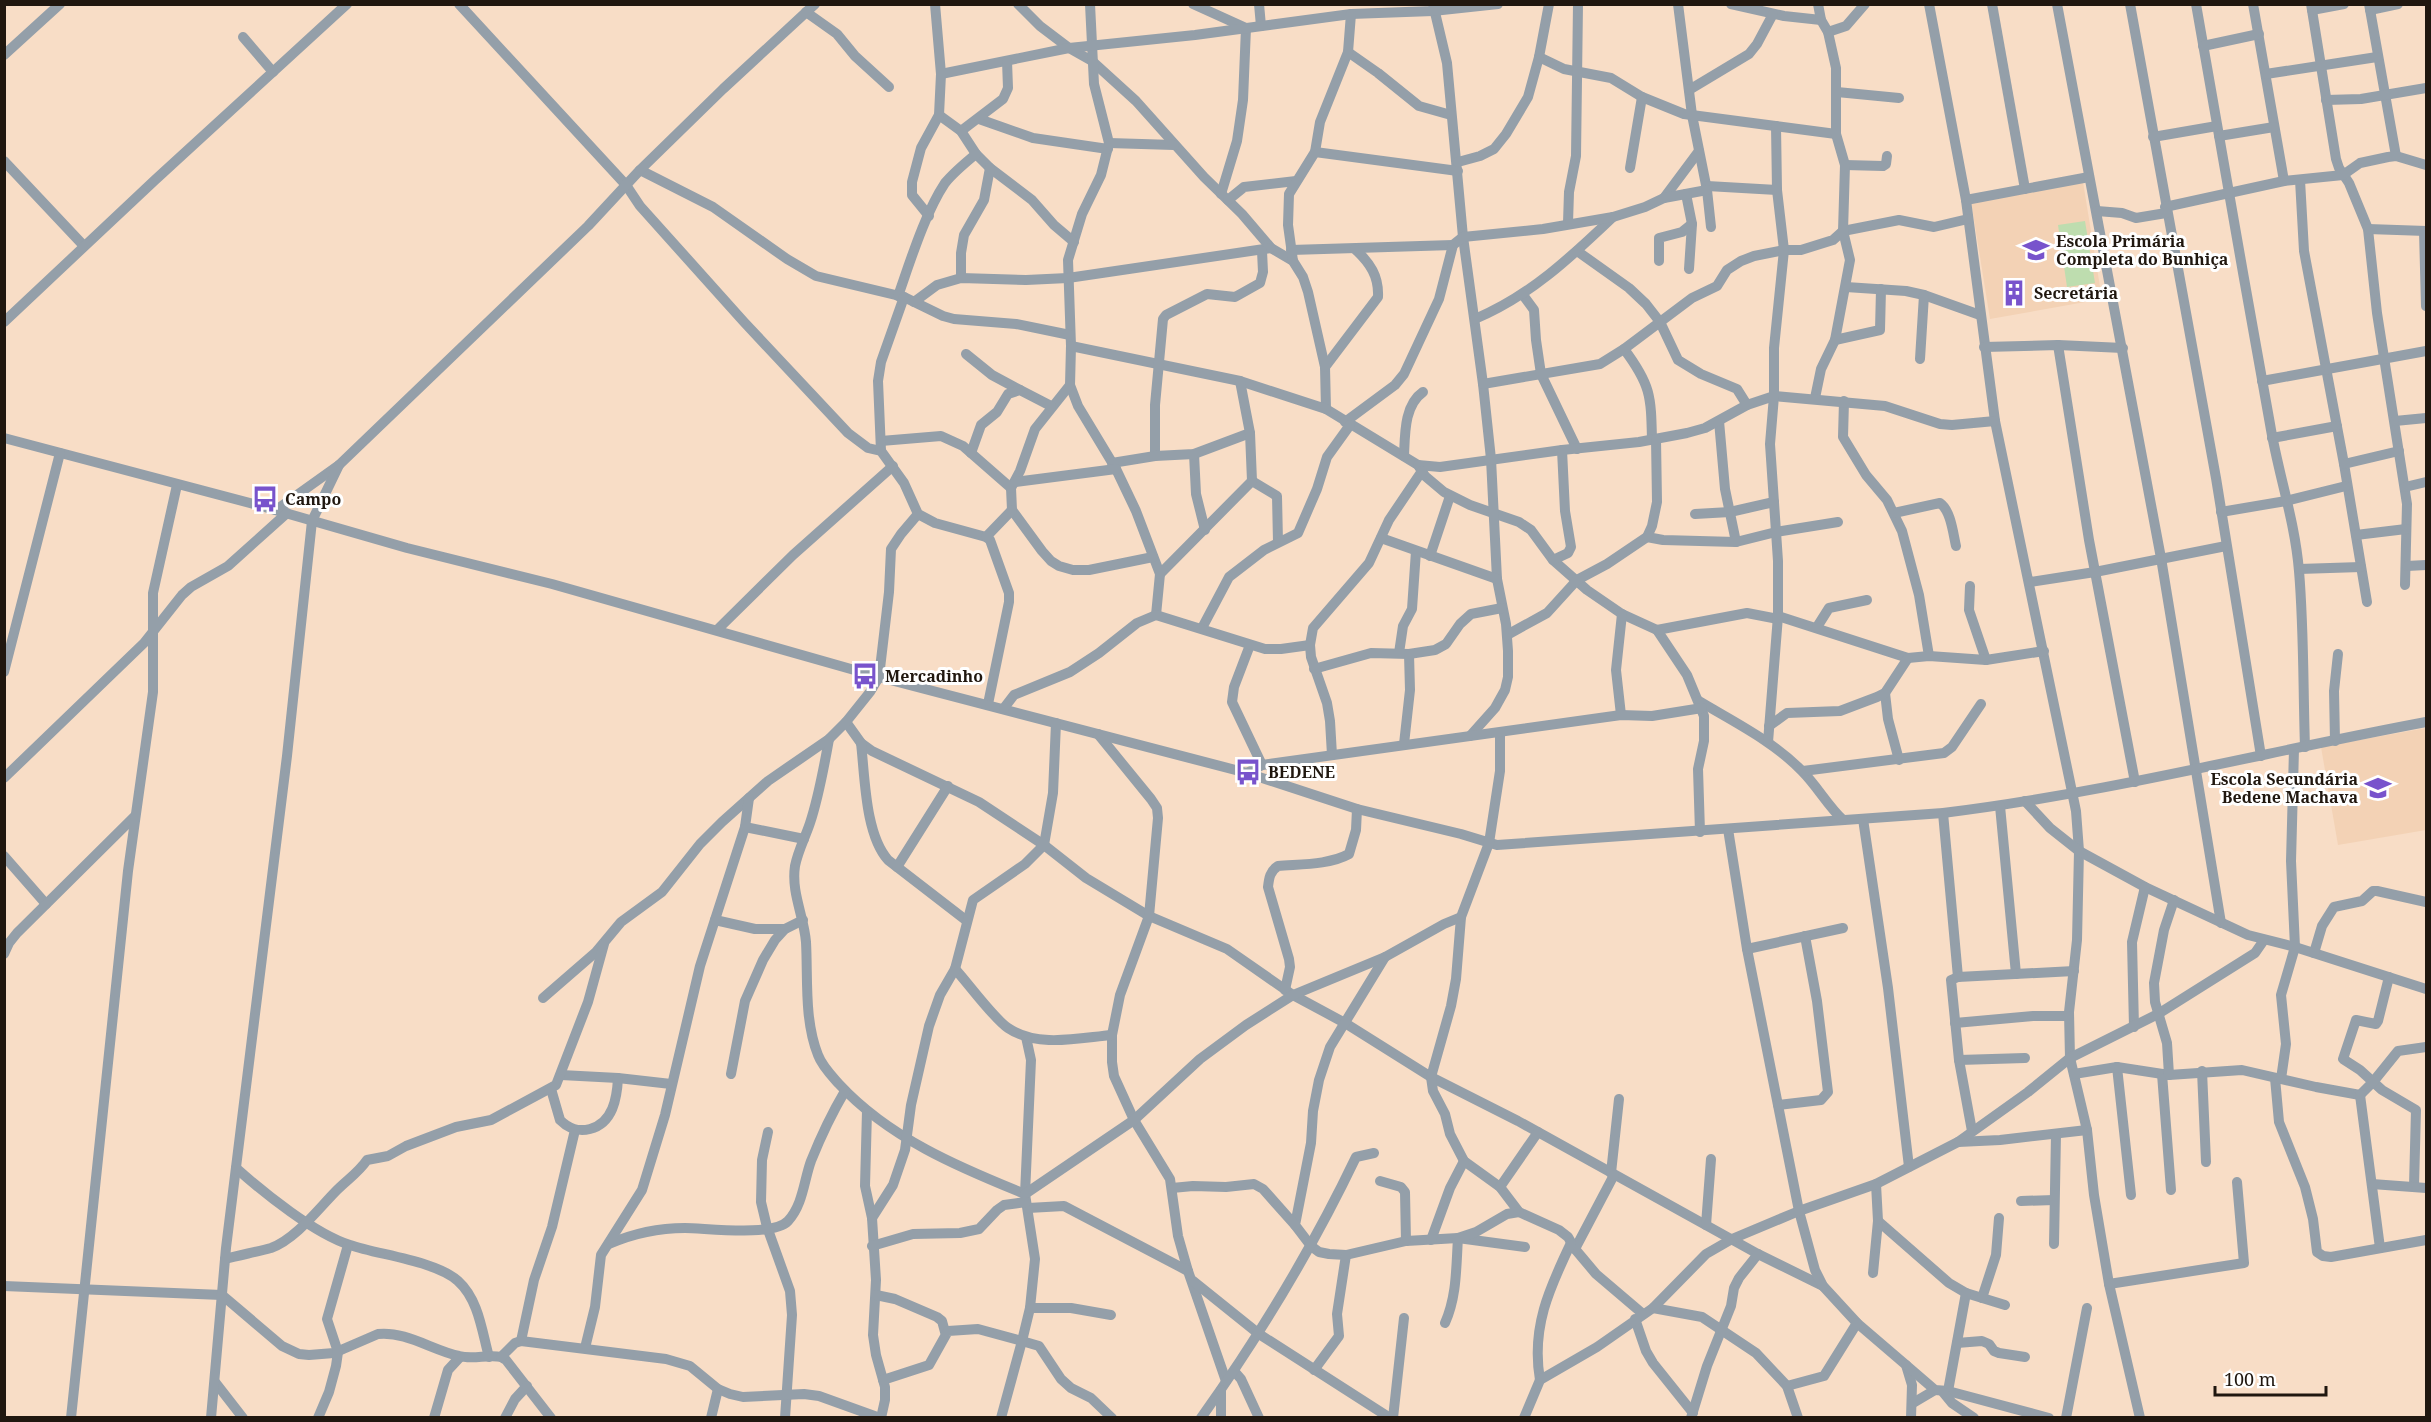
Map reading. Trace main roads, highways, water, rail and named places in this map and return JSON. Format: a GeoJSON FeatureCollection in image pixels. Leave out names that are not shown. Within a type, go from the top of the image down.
{"type":"FeatureCollection","features":[{"type":"Feature","properties":{"kind":"place","name":"Escola Primária Completa do Bunhiça"},"geometry":{"type":"Point","coordinates":[2036,250]}},
{"type":"Feature","properties":{"kind":"place","name":"Secretária"},"geometry":{"type":"Point","coordinates":[2014,293]}},
{"type":"Feature","properties":{"kind":"place","name":"Campo"},"geometry":{"type":"Point","coordinates":[265,499]}},
{"type":"Feature","properties":{"kind":"place","name":"Mercadinho"},"geometry":{"type":"Point","coordinates":[865,676]}},
{"type":"Feature","properties":{"kind":"place","name":"BEDENE"},"geometry":{"type":"Point","coordinates":[1248,772]}},
{"type":"Feature","properties":{"kind":"place","name":"Escola Secundária Bedene Machava"},"geometry":{"type":"Point","coordinates":[2378,788]}}]}
